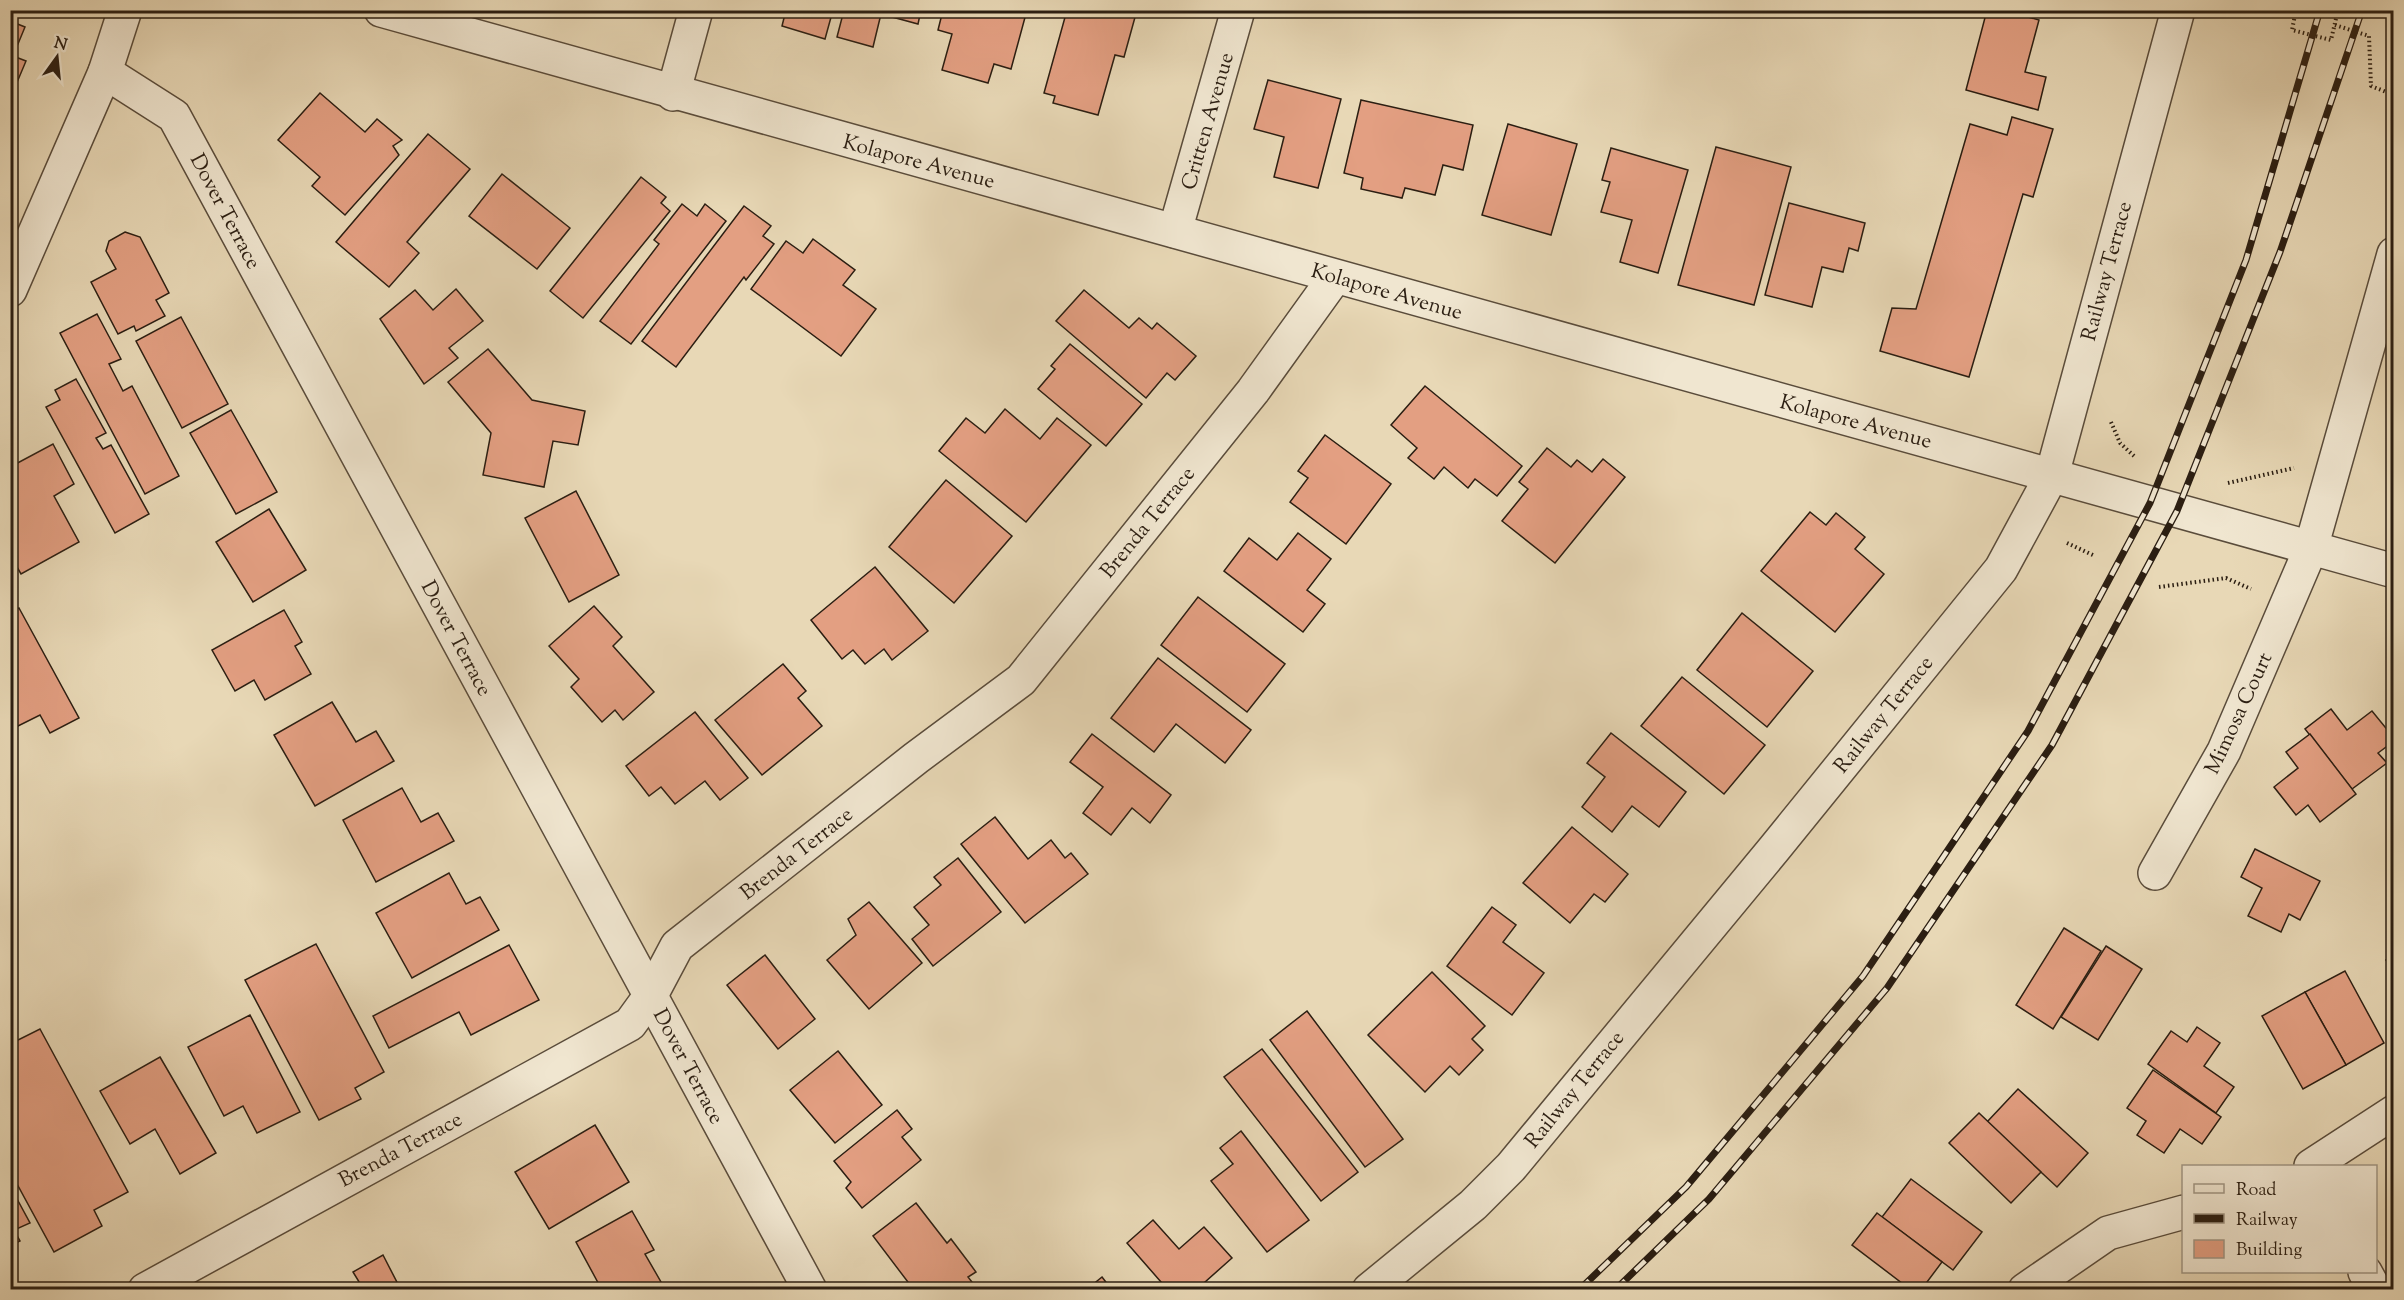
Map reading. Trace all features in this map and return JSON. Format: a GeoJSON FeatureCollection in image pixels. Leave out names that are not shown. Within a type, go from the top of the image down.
{"type":"FeatureCollection","features":[{"type":"Feature","properties":{"kind":"street"},"geometry":{"type":"LineString","coordinates":[[10,290],[105,72],[125,10]]}},
{"type":"Feature","properties":{"kind":"street","name":"Kolapore Avenue"},"geometry":{"type":"LineString","coordinates":[[381,10],[673,94],[1175,231],[2394,571]]}},
{"type":"Feature","properties":{"kind":"street"},"geometry":{"type":"LineString","coordinates":[[673,94],[696,10]]}},
{"type":"Feature","properties":{"kind":"street","name":"Critten Avenue"},"geometry":{"type":"LineString","coordinates":[[1175,231],[1238,10]]}},
{"type":"Feature","properties":{"kind":"street","name":"Railway Terrace"},"geometry":{"type":"LineString","coordinates":[[1369,1290],[1473,1204],[1510,1167],[1774,849],[2001,569],[2052,475],[2178,10]]}},
{"type":"Feature","properties":{"kind":"street","name":"Dover Terrace"},"geometry":{"type":"LineString","coordinates":[[105,72],[174,116],[810,1290]]}},
{"type":"Feature","properties":{"kind":"street"},"geometry":{"type":"LineString","coordinates":[[2311,548],[2394,254]]}},
{"type":"Feature","properties":{"kind":"street","name":"Brenda Terrace"},"geometry":{"type":"LineString","coordinates":[[145,1290],[630,1024],[651,995],[677,946],[916,758],[1021,680],[1253,391],[1335,277]]}},
{"type":"Feature","properties":{"kind":"street","name":"Mimosa Court"},"geometry":{"type":"LineString","coordinates":[[2155,873],[2224,751],[2311,548]]}},
{"type":"Feature","properties":{"kind":"street"},"geometry":{"type":"LineString","coordinates":[[2314,1165],[2394,1112]]}},
{"type":"Feature","properties":{"kind":"street"},"geometry":{"type":"LineString","coordinates":[[2025,1290],[2108,1233],[2182,1213]]}},
{"type":"Feature","properties":{"kind":"street"},"geometry":{"type":"LineString","coordinates":[[2366,1273],[2375,1290]]}},
{"type":"Feature","properties":{"kind":"path"},"geometry":{"type":"LineString","coordinates":[[2296,10],[2292,30],[2331,40],[2338,10]]}},
{"type":"Feature","properties":{"kind":"path"},"geometry":{"type":"LineString","coordinates":[[2335,25],[2369,36],[2371,86],[2394,95]]}},
{"type":"Feature","properties":{"kind":"path"},"geometry":{"type":"LineString","coordinates":[[2111,422],[2120,443],[2141,463]]}},
{"type":"Feature","properties":{"kind":"path"},"geometry":{"type":"LineString","coordinates":[[2218,485],[2298,467]]}},
{"type":"Feature","properties":{"kind":"path"},"geometry":{"type":"LineString","coordinates":[[2067,543],[2095,556]]}},
{"type":"Feature","properties":{"kind":"path"},"geometry":{"type":"LineString","coordinates":[[2159,587],[2226,578],[2256,591]]}},
{"type":"Feature","properties":{"kind":"building"},"geometry":{"type":"Polygon","coordinates":[[[786,10],[833,10],[825,39],[782,26],[786,10]]]}},
{"type":"Feature","properties":{"kind":"building"},"geometry":{"type":"Polygon","coordinates":[[[844,10],[921,10],[918,24],[881,14],[873,47],[837,37],[844,10]]]}},
{"type":"Feature","properties":{"kind":"building"},"geometry":{"type":"Polygon","coordinates":[[[943,10],[1027,10],[1011,69],[994,64],[988,83],[942,70],[952,34],[938,30],[943,10]]]}},
{"type":"Feature","properties":{"kind":"building"},"geometry":{"type":"Polygon","coordinates":[[[1067,10],[1137,10],[1124,57],[1115,55],[1098,115],[1053,103],[1055,96],[1044,93],[1067,10]]]}},
{"type":"Feature","properties":{"kind":"building"},"geometry":{"type":"Polygon","coordinates":[[[1987,10],[2003,10],[2039,20],[2025,72],[2046,77],[2038,110],[1966,90],[1987,10]]]}},
{"type":"Feature","properties":{"kind":"building"},"geometry":{"type":"Polygon","coordinates":[[[10,21],[25,27],[13,56],[26,61],[10,99],[10,21]]]}},
{"type":"Feature","properties":{"kind":"building"},"geometry":{"type":"Polygon","coordinates":[[[1268,80],[1341,99],[1318,188],[1274,177],[1284,137],[1254,129],[1268,80]]]}},
{"type":"Feature","properties":{"kind":"building"},"geometry":{"type":"Polygon","coordinates":[[[320,93],[365,132],[377,119],[402,140],[393,146],[399,155],[345,215],[312,186],[320,177],[278,140],[320,93]]]}},
{"type":"Feature","properties":{"kind":"building"},"geometry":{"type":"Polygon","coordinates":[[[1361,100],[1473,125],[1463,170],[1443,165],[1435,195],[1405,188],[1402,198],[1361,189],[1363,178],[1344,173],[1361,100]]]}},
{"type":"Feature","properties":{"kind":"building"},"geometry":{"type":"Polygon","coordinates":[[[2012,117],[2053,129],[2033,197],[2023,194],[1969,377],[1880,351],[1892,308],[1916,309],[1970,124],[2007,135],[2012,117]]]}},
{"type":"Feature","properties":{"kind":"building"},"geometry":{"type":"Polygon","coordinates":[[[1508,124],[1577,144],[1551,235],[1482,215],[1508,124]]]}},
{"type":"Feature","properties":{"kind":"building"},"geometry":{"type":"Polygon","coordinates":[[[428,134],[470,169],[407,242],[419,253],[389,287],[336,242],[428,134]]]}},
{"type":"Feature","properties":{"kind":"building"},"geometry":{"type":"Polygon","coordinates":[[[1716,147],[1791,167],[1754,305],[1678,285],[1716,147]]]}},
{"type":"Feature","properties":{"kind":"building"},"geometry":{"type":"Polygon","coordinates":[[[1611,148],[1688,170],[1658,273],[1620,262],[1632,220],[1601,212],[1610,182],[1602,180],[1611,148]]]}},
{"type":"Feature","properties":{"kind":"building"},"geometry":{"type":"Polygon","coordinates":[[[502,174],[570,228],[537,269],[469,216],[502,174]]]}},
{"type":"Feature","properties":{"kind":"building"},"geometry":{"type":"Polygon","coordinates":[[[641,177],[666,197],[661,203],[670,211],[583,318],[550,291],[641,177]]]}},
{"type":"Feature","properties":{"kind":"building"},"geometry":{"type":"Polygon","coordinates":[[[1789,203],[1865,223],[1858,251],[1849,248],[1843,272],[1822,267],[1812,307],[1765,295],[1789,203]]]}},
{"type":"Feature","properties":{"kind":"building"},"geometry":{"type":"Polygon","coordinates":[[[682,204],[697,216],[705,204],[726,221],[631,344],[600,321],[659,244],[654,240],[682,204]]]}},
{"type":"Feature","properties":{"kind":"building"},"geometry":{"type":"Polygon","coordinates":[[[744,206],[771,226],[763,236],[774,244],[746,280],[744,277],[676,367],[642,341],[744,206]]]}},
{"type":"Feature","properties":{"kind":"building"},"geometry":{"type":"Polygon","coordinates":[[[125,232],[140,237],[169,293],[156,300],[165,316],[136,331],[134,326],[118,334],[91,282],[116,269],[106,251],[109,241],[125,232]]]}},
{"type":"Feature","properties":{"kind":"building"},"geometry":{"type":"Polygon","coordinates":[[[813,239],[855,270],[843,285],[876,309],[841,356],[751,289],[786,241],[803,253],[813,239]]]}},
{"type":"Feature","properties":{"kind":"building"},"geometry":{"type":"Polygon","coordinates":[[[456,289],[483,321],[449,348],[458,358],[424,384],[380,319],[415,290],[433,310],[456,289]]]}},
{"type":"Feature","properties":{"kind":"building"},"geometry":{"type":"Polygon","coordinates":[[[1084,290],[1129,328],[1139,318],[1152,329],[1157,323],[1196,356],[1175,380],[1167,373],[1146,398],[1056,321],[1084,290]]]}},
{"type":"Feature","properties":{"kind":"building"},"geometry":{"type":"Polygon","coordinates":[[[97,314],[121,359],[109,364],[123,391],[132,386],[179,476],[145,494],[60,333],[97,314]]]}},
{"type":"Feature","properties":{"kind":"building"},"geometry":{"type":"Polygon","coordinates":[[[181,317],[228,404],[182,428],[136,341],[181,317]]]}},
{"type":"Feature","properties":{"kind":"building"},"geometry":{"type":"Polygon","coordinates":[[[1070,344],[1142,404],[1106,446],[1038,389],[1055,369],[1051,366],[1070,344]]]}},
{"type":"Feature","properties":{"kind":"building"},"geometry":{"type":"Polygon","coordinates":[[[488,349],[532,400],[585,411],[578,445],[553,441],[544,487],[483,475],[491,433],[448,382],[488,349]]]}},
{"type":"Feature","properties":{"kind":"building"},"geometry":{"type":"Polygon","coordinates":[[[76,379],[106,433],[96,438],[103,449],[111,445],[149,514],[115,533],[46,407],[60,400],[55,390],[76,379]]]}},
{"type":"Feature","properties":{"kind":"building"},"geometry":{"type":"Polygon","coordinates":[[[1425,386],[1522,466],[1497,496],[1475,479],[1468,488],[1444,467],[1434,479],[1408,458],[1417,448],[1391,425],[1425,386]]]}},
{"type":"Feature","properties":{"kind":"building"},"geometry":{"type":"Polygon","coordinates":[[[1005,409],[1040,439],[1057,418],[1091,445],[1026,522],[939,451],[966,418],[985,433],[1005,409]]]}},
{"type":"Feature","properties":{"kind":"building"},"geometry":{"type":"Polygon","coordinates":[[[231,410],[277,492],[236,514],[190,433],[231,410]]]}},
{"type":"Feature","properties":{"kind":"building"},"geometry":{"type":"Polygon","coordinates":[[[1325,435],[1391,484],[1346,544],[1290,502],[1308,478],[1298,471],[1325,435]]]}},
{"type":"Feature","properties":{"kind":"building"},"geometry":{"type":"Polygon","coordinates":[[[53,444],[74,484],[54,496],[79,542],[21,574],[10,555],[10,467],[53,444]]]}},
{"type":"Feature","properties":{"kind":"building"},"geometry":{"type":"Polygon","coordinates":[[[1547,448],[1571,467],[1577,460],[1592,472],[1603,459],[1625,477],[1555,563],[1502,521],[1528,489],[1519,482],[1547,448]]]}},
{"type":"Feature","properties":{"kind":"building"},"geometry":{"type":"Polygon","coordinates":[[[946,480],[1012,536],[954,603],[889,547],[946,480]]]}},
{"type":"Feature","properties":{"kind":"building"},"geometry":{"type":"Polygon","coordinates":[[[576,491],[619,575],[569,602],[525,518],[576,491]]]}},
{"type":"Feature","properties":{"kind":"building"},"geometry":{"type":"Polygon","coordinates":[[[269,509],[306,570],[253,602],[216,542],[269,509]]]}},
{"type":"Feature","properties":{"kind":"building"},"geometry":{"type":"Polygon","coordinates":[[[1810,512],[1826,525],[1836,513],[1865,537],[1855,549],[1884,574],[1835,632],[1761,571],[1810,512]]]}},
{"type":"Feature","properties":{"kind":"building"},"geometry":{"type":"Polygon","coordinates":[[[1298,533],[1331,559],[1307,590],[1325,604],[1303,632],[1224,571],[1249,538],[1277,560],[1298,533]]]}},
{"type":"Feature","properties":{"kind":"building"},"geometry":{"type":"Polygon","coordinates":[[[875,567],[928,631],[892,660],[884,649],[865,664],[853,650],[842,659],[811,620],[875,567]]]}},
{"type":"Feature","properties":{"kind":"building"},"geometry":{"type":"Polygon","coordinates":[[[1198,597],[1285,664],[1247,712],[1161,645],[1198,597]]]}},
{"type":"Feature","properties":{"kind":"building"},"geometry":{"type":"Polygon","coordinates":[[[594,606],[622,637],[613,646],[654,692],[623,720],[615,710],[602,722],[571,687],[579,679],[549,646],[594,606]]]}},
{"type":"Feature","properties":{"kind":"building"},"geometry":{"type":"Polygon","coordinates":[[[19,608],[79,718],[50,733],[40,715],[10,730],[10,689],[15,687],[10,680],[10,612],[19,608]]]}},
{"type":"Feature","properties":{"kind":"building"},"geometry":{"type":"Polygon","coordinates":[[[284,610],[302,642],[295,646],[311,674],[265,700],[254,680],[235,691],[212,650],[284,610]]]}},
{"type":"Feature","properties":{"kind":"building"},"geometry":{"type":"Polygon","coordinates":[[[1742,613],[1813,671],[1767,727],[1697,670],[1742,613]]]}},
{"type":"Feature","properties":{"kind":"building"},"geometry":{"type":"Polygon","coordinates":[[[1158,658],[1251,730],[1225,763],[1176,724],[1154,752],[1111,718],[1158,658]]]}},
{"type":"Feature","properties":{"kind":"building"},"geometry":{"type":"Polygon","coordinates":[[[783,664],[806,691],[798,698],[822,726],[762,775],[715,720],[783,664]]]}},
{"type":"Feature","properties":{"kind":"building"},"geometry":{"type":"Polygon","coordinates":[[[1682,677],[1765,745],[1724,794],[1641,726],[1682,677]]]}},
{"type":"Feature","properties":{"kind":"building"},"geometry":{"type":"Polygon","coordinates":[[[332,702],[356,742],[376,731],[394,761],[315,806],[274,735],[332,702]]]}},
{"type":"Feature","properties":{"kind":"building"},"geometry":{"type":"Polygon","coordinates":[[[2331,709],[2347,730],[2372,711],[2394,738],[2394,741],[2378,753],[2387,763],[2352,789],[2305,729],[2331,709]]]}},
{"type":"Feature","properties":{"kind":"building"},"geometry":{"type":"Polygon","coordinates":[[[695,712],[748,778],[720,800],[705,781],[675,804],[661,787],[649,796],[626,766],[695,712]]]}},
{"type":"Feature","properties":{"kind":"building"},"geometry":{"type":"Polygon","coordinates":[[[1611,733],[1686,792],[1659,827],[1632,806],[1612,832],[1582,807],[1605,777],[1587,763],[1611,733]]]}},
{"type":"Feature","properties":{"kind":"building"},"geometry":{"type":"Polygon","coordinates":[[[1092,734],[1171,795],[1150,823],[1132,808],[1111,835],[1083,813],[1103,787],[1070,762],[1092,734]]]}},
{"type":"Feature","properties":{"kind":"building"},"geometry":{"type":"Polygon","coordinates":[[[2310,734],[2356,794],[2320,822],[2308,805],[2296,815],[2274,787],[2298,768],[2286,752],[2310,734]]]}},
{"type":"Feature","properties":{"kind":"building"},"geometry":{"type":"Polygon","coordinates":[[[402,788],[421,822],[438,813],[454,841],[376,882],[343,820],[402,788]]]}},
{"type":"Feature","properties":{"kind":"building"},"geometry":{"type":"Polygon","coordinates":[[[995,817],[1028,859],[1051,840],[1065,858],[1071,853],[1088,874],[1025,923],[961,844],[995,817]]]}},
{"type":"Feature","properties":{"kind":"building"},"geometry":{"type":"Polygon","coordinates":[[[1572,827],[1628,874],[1605,902],[1594,894],[1570,923],[1523,883],[1572,827]]]}},
{"type":"Feature","properties":{"kind":"building"},"geometry":{"type":"Polygon","coordinates":[[[2255,849],[2320,881],[2300,920],[2289,914],[2281,932],[2248,916],[2262,888],[2241,877],[2255,849]]]}},
{"type":"Feature","properties":{"kind":"building"},"geometry":{"type":"Polygon","coordinates":[[[958,858],[1001,912],[933,966],[912,939],[929,925],[914,907],[941,885],[934,877],[958,858]]]}},
{"type":"Feature","properties":{"kind":"building"},"geometry":{"type":"Polygon","coordinates":[[[449,873],[466,904],[480,897],[499,930],[412,978],[376,913],[449,873]]]}},
{"type":"Feature","properties":{"kind":"building"},"geometry":{"type":"Polygon","coordinates":[[[869,902],[922,963],[869,1009],[827,960],[856,935],[848,919],[869,902]]]}},
{"type":"Feature","properties":{"kind":"building"},"geometry":{"type":"Polygon","coordinates":[[[1492,907],[1516,925],[1503,942],[1544,973],[1512,1015],[1447,966],[1492,907]]]}},
{"type":"Feature","properties":{"kind":"building"},"geometry":{"type":"Polygon","coordinates":[[[2064,928],[2101,951],[2053,1029],[2016,1005],[2064,928]]]}},
{"type":"Feature","properties":{"kind":"building"},"geometry":{"type":"Polygon","coordinates":[[[316,944],[384,1072],[355,1088],[361,1099],[319,1120],[245,980],[316,944]]]}},
{"type":"Feature","properties":{"kind":"building"},"geometry":{"type":"Polygon","coordinates":[[[509,945],[539,1000],[471,1035],[459,1012],[389,1048],[373,1016],[509,945]]]}},
{"type":"Feature","properties":{"kind":"building"},"geometry":{"type":"Polygon","coordinates":[[[2106,946],[2142,969],[2098,1040],[2061,1017],[2106,946]]]}},
{"type":"Feature","properties":{"kind":"building"},"geometry":{"type":"Polygon","coordinates":[[[765,955],[815,1019],[778,1049],[727,985],[765,955]]]}},
{"type":"Feature","properties":{"kind":"building"},"geometry":{"type":"Polygon","coordinates":[[[2394,955],[2394,974],[2386,960],[2394,955]]]}},
{"type":"Feature","properties":{"kind":"building"},"geometry":{"type":"Polygon","coordinates":[[[2345,971],[2384,1043],[2346,1065],[2305,992],[2345,971]]]}},
{"type":"Feature","properties":{"kind":"building"},"geometry":{"type":"Polygon","coordinates":[[[1432,972],[1485,1026],[1472,1039],[1483,1050],[1459,1075],[1450,1066],[1425,1092],[1368,1035],[1432,972]]]}},
{"type":"Feature","properties":{"kind":"building"},"geometry":{"type":"Polygon","coordinates":[[[2305,992],[2346,1065],[2303,1089],[2262,1016],[2305,992]]]}},
{"type":"Feature","properties":{"kind":"building"},"geometry":{"type":"Polygon","coordinates":[[[1307,1011],[1403,1139],[1365,1167],[1270,1040],[1307,1011]]]}},
{"type":"Feature","properties":{"kind":"building"},"geometry":{"type":"Polygon","coordinates":[[[250,1015],[300,1112],[257,1133],[243,1106],[224,1116],[188,1047],[250,1015]]]}},
{"type":"Feature","properties":{"kind":"building"},"geometry":{"type":"Polygon","coordinates":[[[2197,1027],[2220,1043],[2204,1066],[2234,1087],[2216,1113],[2148,1064],[2171,1031],[2187,1042],[2197,1027]]]}},
{"type":"Feature","properties":{"kind":"building"},"geometry":{"type":"Polygon","coordinates":[[[40,1029],[128,1192],[94,1210],[102,1226],[54,1252],[10,1171],[10,1044],[40,1029]]]}},
{"type":"Feature","properties":{"kind":"building"},"geometry":{"type":"Polygon","coordinates":[[[1262,1049],[1358,1172],[1321,1201],[1224,1077],[1262,1049]]]}},
{"type":"Feature","properties":{"kind":"building"},"geometry":{"type":"Polygon","coordinates":[[[838,1051],[882,1105],[835,1143],[790,1090],[838,1051]]]}},
{"type":"Feature","properties":{"kind":"building"},"geometry":{"type":"Polygon","coordinates":[[[160,1057],[216,1153],[180,1174],[155,1129],[130,1144],[100,1091],[160,1057]]]}},
{"type":"Feature","properties":{"kind":"building"},"geometry":{"type":"Polygon","coordinates":[[[2153,1070],[2221,1117],[2202,1144],[2180,1129],[2164,1153],[2137,1135],[2146,1121],[2127,1108],[2153,1070]]]}},
{"type":"Feature","properties":{"kind":"building"},"geometry":{"type":"Polygon","coordinates":[[[2018,1089],[2088,1153],[2057,1187],[1987,1122],[2018,1089]]]}},
{"type":"Feature","properties":{"kind":"building"},"geometry":{"type":"Polygon","coordinates":[[[897,1110],[912,1129],[902,1137],[921,1160],[862,1208],[846,1188],[851,1182],[834,1161],[897,1110]]]}},
{"type":"Feature","properties":{"kind":"building"},"geometry":{"type":"Polygon","coordinates":[[[1979,1113],[2041,1172],[2011,1203],[1949,1143],[1979,1113]]]}},
{"type":"Feature","properties":{"kind":"building"},"geometry":{"type":"Polygon","coordinates":[[[595,1125],[629,1182],[549,1229],[515,1172],[595,1125]]]}},
{"type":"Feature","properties":{"kind":"building"},"geometry":{"type":"Polygon","coordinates":[[[1241,1131],[1309,1220],[1267,1252],[1211,1181],[1233,1164],[1220,1148],[1241,1131]]]}},
{"type":"Feature","properties":{"kind":"building"},"geometry":{"type":"Polygon","coordinates":[[[1911,1179],[1982,1232],[1953,1270],[1882,1217],[1911,1179]]]}},
{"type":"Feature","properties":{"kind":"building"},"geometry":{"type":"Polygon","coordinates":[[[10,1186],[30,1223],[14,1230],[20,1241],[10,1246],[10,1186]]]}},
{"type":"Feature","properties":{"kind":"building"},"geometry":{"type":"Polygon","coordinates":[[[916,1203],[947,1243],[951,1239],[976,1272],[968,1277],[975,1286],[970,1290],[914,1290],[873,1236],[916,1203]]]}},
{"type":"Feature","properties":{"kind":"building"},"geometry":{"type":"Polygon","coordinates":[[[632,1211],[654,1250],[645,1254],[661,1282],[648,1290],[602,1290],[576,1242],[632,1211]]]}},
{"type":"Feature","properties":{"kind":"building"},"geometry":{"type":"Polygon","coordinates":[[[1877,1213],[1942,1262],[1921,1290],[1911,1290],[1852,1245],[1877,1213]]]}},
{"type":"Feature","properties":{"kind":"building"},"geometry":{"type":"Polygon","coordinates":[[[1153,1220],[1179,1249],[1204,1227],[1232,1258],[1196,1290],[1168,1290],[1127,1243],[1153,1220]]]}},
{"type":"Feature","properties":{"kind":"building"},"geometry":{"type":"Polygon","coordinates":[[[383,1255],[401,1290],[353,1290],[361,1285],[353,1272],[383,1255]]]}},
{"type":"Feature","properties":{"kind":"building"},"geometry":{"type":"Polygon","coordinates":[[[1102,1277],[1112,1290],[1086,1290],[1102,1277]]]}},
{"type":"Feature","properties":{"kind":"railway"},"geometry":{"type":"LineString","coordinates":[[1579,1290],[1686,1187],[1863,976],[2028,731],[2150,503],[2246,260],[2320,10]]}},
{"type":"Feature","properties":{"kind":"railway"},"geometry":{"type":"LineString","coordinates":[[1615,1290],[1709,1199],[1887,988],[2052,745],[2177,511],[2280,252],[2362,10]]}}]}
